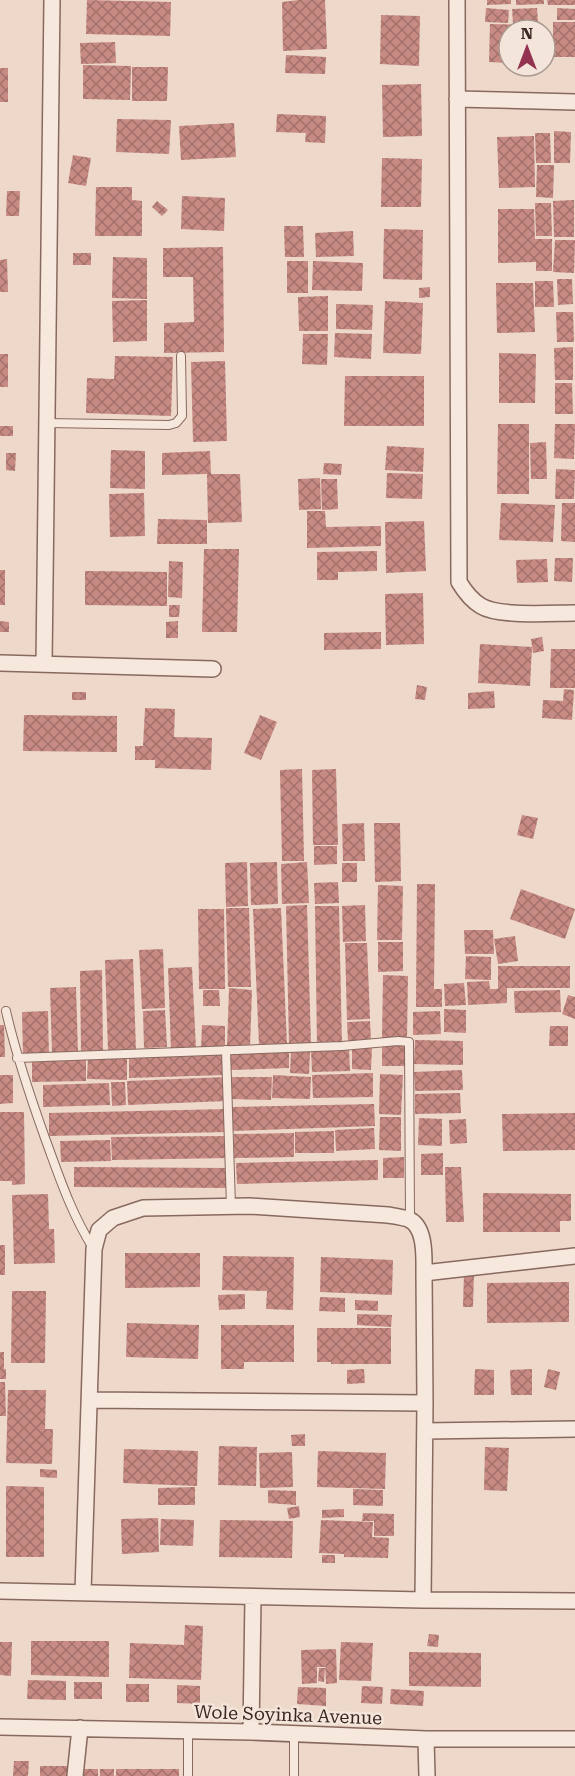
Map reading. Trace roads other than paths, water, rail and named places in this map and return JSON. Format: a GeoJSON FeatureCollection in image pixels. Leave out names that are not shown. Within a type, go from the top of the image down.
{"type":"FeatureCollection","features":[{"type":"Feature","properties":{"kind":"street"},"geometry":{"type":"LineString","coordinates":[[44,664],[52,0]]}},
{"type":"Feature","properties":{"kind":"street"},"geometry":{"type":"LineString","coordinates":[[457,0],[459,582],[467,596],[483,608],[505,613],[575,613]]}},
{"type":"Feature","properties":{"kind":"street"},"geometry":{"type":"LineString","coordinates":[[457,99],[575,102]]}},
{"type":"Feature","properties":{"kind":"street"},"geometry":{"type":"LineString","coordinates":[[0,663],[213,669]]}},
{"type":"Feature","properties":{"kind":"street"},"geometry":{"type":"LineString","coordinates":[[83,1592],[94,1249],[99,1230],[113,1218],[143,1208],[231,1206],[388,1215],[410,1220],[419,1228],[424,1252],[423,1600]]}},
{"type":"Feature","properties":{"kind":"street"},"geometry":{"type":"LineString","coordinates":[[424,1273],[575,1256]]}},
{"type":"Feature","properties":{"kind":"street"},"geometry":{"type":"LineString","coordinates":[[90,1400],[425,1403]]}},
{"type":"Feature","properties":{"kind":"street"},"geometry":{"type":"LineString","coordinates":[[425,1431],[575,1429]]}},
{"type":"Feature","properties":{"kind":"street"},"geometry":{"type":"LineString","coordinates":[[0,1591],[575,1601]]}},
{"type":"Feature","properties":{"kind":"street"},"geometry":{"type":"LineString","coordinates":[[251,1732],[253,1597]]}},
{"type":"Feature","properties":{"kind":"street","name":"Wole Soyinka Avenue"},"geometry":{"type":"LineString","coordinates":[[0,1727],[294,1733],[426,1739],[575,1739]]}},
{"type":"Feature","properties":{"kind":"street"},"geometry":{"type":"LineString","coordinates":[[75,1776],[80,1728]]}},
{"type":"Feature","properties":{"kind":"street"},"geometry":{"type":"LineString","coordinates":[[426,1739],[427,1776]]}},
{"type":"Feature","properties":{"kind":"lane"},"geometry":{"type":"LineString","coordinates":[[47,423],[169,425],[176,423],[182,416],[181,356]]}},
{"type":"Feature","properties":{"kind":"lane"},"geometry":{"type":"LineString","coordinates":[[6,1011],[17,1058],[68,1202],[94,1249]]}},
{"type":"Feature","properties":{"kind":"lane"},"geometry":{"type":"LineString","coordinates":[[17,1058],[409,1042],[410,1220]]}},
{"type":"Feature","properties":{"kind":"lane"},"geometry":{"type":"LineString","coordinates":[[226,1050],[231,1206]]}},
{"type":"Feature","properties":{"kind":"lane"},"geometry":{"type":"LineString","coordinates":[[188,1731],[188,1776]]}},
{"type":"Feature","properties":{"kind":"lane"},"geometry":{"type":"LineString","coordinates":[[294,1733],[294,1776]]}}]}
